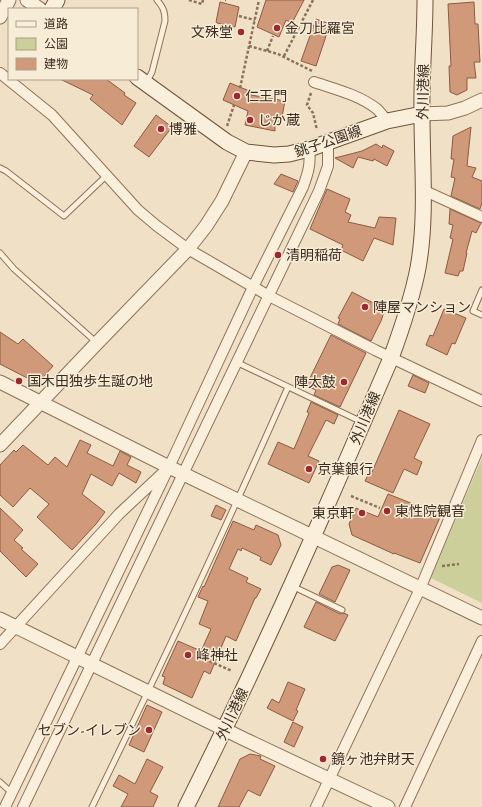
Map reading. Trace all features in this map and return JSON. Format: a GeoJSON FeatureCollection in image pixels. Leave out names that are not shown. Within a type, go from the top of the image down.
{"type":"FeatureCollection","features":[{"type":"Feature","properties":{"kind":"main road","name":"外川港線"},"geometry":{"type":"LineString","coordinates":[[186,807],[225,730],[314,537],[391,358],[411,301],[418,267],[422,233],[422,114],[425,0]]}},
{"type":"Feature","properties":{"kind":"main road","name":"銚子公園線"},"geometry":{"type":"LineString","coordinates":[[141,80],[227,142],[246,152],[274,155],[289,154],[387,121],[422,114]]}},
{"type":"Feature","properties":{"kind":"street"},"geometry":{"type":"LineString","coordinates":[[0,17],[9,0]]}},
{"type":"Feature","properties":{"kind":"street"},"geometry":{"type":"LineString","coordinates":[[27,0],[39,8]]}},
{"type":"Feature","properties":{"kind":"street"},"geometry":{"type":"LineString","coordinates":[[0,73],[8,79]]}},
{"type":"Feature","properties":{"kind":"street"},"geometry":{"type":"LineString","coordinates":[[9,80],[52,115],[138,210],[188,249],[269,296],[391,358],[482,401]]}},
{"type":"Feature","properties":{"kind":"street"},"geometry":{"type":"LineString","coordinates":[[314,82],[350,95],[368,104],[377,110],[387,121]]}},
{"type":"Feature","properties":{"kind":"street"},"geometry":{"type":"LineString","coordinates":[[422,114],[448,113],[465,108],[482,100]]}},
{"type":"Feature","properties":{"kind":"street"},"geometry":{"type":"LineString","coordinates":[[23,807],[325,178],[329,160],[328,141]]}},
{"type":"Feature","properties":{"kind":"street"},"geometry":{"type":"LineString","coordinates":[[5,807],[78,658],[253,287],[305,182],[309,172],[309,148]]}},
{"type":"Feature","properties":{"kind":"street"},"geometry":{"type":"LineString","coordinates":[[0,445],[188,249],[206,226],[222,201],[246,152]]}},
{"type":"Feature","properties":{"kind":"street"},"geometry":{"type":"LineString","coordinates":[[423,190],[482,216]]}},
{"type":"Feature","properties":{"kind":"street"},"geometry":{"type":"LineString","coordinates":[[0,382],[169,467],[482,618]]}},
{"type":"Feature","properties":{"kind":"street"},"geometry":{"type":"LineString","coordinates":[[316,807],[328,779],[420,589],[482,440]]}},
{"type":"Feature","properties":{"kind":"street"},"geometry":{"type":"LineString","coordinates":[[0,644],[119,514],[169,467]]}},
{"type":"Feature","properties":{"kind":"street"},"geometry":{"type":"LineString","coordinates":[[0,619],[225,730],[388,807]]}},
{"type":"Feature","properties":{"kind":"street"},"geometry":{"type":"LineString","coordinates":[[405,807],[482,641]]}},
{"type":"Feature","properties":{"kind":"lane"},"geometry":{"type":"LineString","coordinates":[[141,80],[152,72],[165,21],[165,12],[157,0]]}},
{"type":"Feature","properties":{"kind":"lane"},"geometry":{"type":"LineString","coordinates":[[0,168],[64,216],[106,176]]}},
{"type":"Feature","properties":{"kind":"lane"},"geometry":{"type":"LineString","coordinates":[[0,253],[14,269],[97,343]]}},
{"type":"Feature","properties":{"kind":"lane"},"geometry":{"type":"LineString","coordinates":[[482,290],[473,311],[482,315]]}},
{"type":"Feature","properties":{"kind":"lane"},"geometry":{"type":"LineString","coordinates":[[236,362],[363,423]]}},
{"type":"Feature","properties":{"kind":"lane"},"geometry":{"type":"LineString","coordinates":[[92,807],[149,692],[238,500],[288,387]]}},
{"type":"Feature","properties":{"kind":"lane"},"geometry":{"type":"LineString","coordinates":[[291,586],[342,610]]}},
{"type":"Feature","properties":{"kind":"lane"},"geometry":{"type":"LineString","coordinates":[[0,782],[12,793]]}},
{"type":"Feature","properties":{"kind":"path"},"geometry":{"type":"LineString","coordinates":[[188,0],[202,4],[203,0]]}},
{"type":"Feature","properties":{"kind":"path"},"geometry":{"type":"LineString","coordinates":[[240,88],[260,0]]}},
{"type":"Feature","properties":{"kind":"path"},"geometry":{"type":"LineString","coordinates":[[284,56],[313,0]]}},
{"type":"Feature","properties":{"kind":"path"},"geometry":{"type":"LineString","coordinates":[[239,16],[255,20]]}},
{"type":"Feature","properties":{"kind":"path"},"geometry":{"type":"LineString","coordinates":[[267,51],[274,36]]}},
{"type":"Feature","properties":{"kind":"path"},"geometry":{"type":"LineString","coordinates":[[249,46],[284,56],[312,71],[314,82],[307,105],[313,113],[316,130]]}},
{"type":"Feature","properties":{"kind":"path"},"geometry":{"type":"LineString","coordinates":[[227,127],[234,105]]}},
{"type":"Feature","properties":{"kind":"path"},"geometry":{"type":"LineString","coordinates":[[350,496],[380,508]]}},
{"type":"Feature","properties":{"kind":"path"},"geometry":{"type":"LineString","coordinates":[[429,567],[459,564]]}},
{"type":"Feature","properties":{"kind":"path"},"geometry":{"type":"LineString","coordinates":[[205,659],[232,671]]}},
{"type":"Feature","properties":{"kind":"green space"},"geometry":{"type":"Polygon","coordinates":[[[482,458],[482,603],[431,578],[482,458]]]}},
{"type":"Feature","properties":{"kind":"building"},"geometry":{"type":"Polygon","coordinates":[[[266,0],[304,0],[292,23],[286,20],[279,37],[257,27],[266,0]]]}},
{"type":"Feature","properties":{"kind":"building"},"geometry":{"type":"Polygon","coordinates":[[[220,2],[239,7],[235,27],[216,22],[220,2]]]}},
{"type":"Feature","properties":{"kind":"building"},"geometry":{"type":"Polygon","coordinates":[[[474,2],[475,24],[478,24],[480,62],[474,62],[476,78],[467,78],[467,90],[457,95],[450,92],[449,66],[451,66],[448,4],[474,2]]]}},
{"type":"Feature","properties":{"kind":"building"},"geometry":{"type":"Polygon","coordinates":[[[316,19],[330,24],[316,66],[301,61],[316,19]]]}},
{"type":"Feature","properties":{"kind":"building"},"geometry":{"type":"Polygon","coordinates":[[[62,80],[107,80],[125,93],[124,95],[136,103],[122,125],[90,99],[93,95],[62,80]]]}},
{"type":"Feature","properties":{"kind":"building"},"geometry":{"type":"Polygon","coordinates":[[[230,83],[252,92],[251,95],[285,101],[281,122],[275,121],[275,131],[245,125],[248,111],[223,100],[230,83]]]}},
{"type":"Feature","properties":{"kind":"building"},"geometry":{"type":"Polygon","coordinates":[[[156,115],[172,127],[149,157],[134,146],[156,115]]]}},
{"type":"Feature","properties":{"kind":"building"},"geometry":{"type":"Polygon","coordinates":[[[471,127],[467,166],[476,168],[472,177],[482,181],[482,203],[480,209],[451,196],[455,178],[451,177],[454,159],[451,159],[453,136],[471,127]]]}},
{"type":"Feature","properties":{"kind":"building"},"geometry":{"type":"Polygon","coordinates":[[[376,144],[382,148],[383,145],[394,151],[387,166],[374,159],[373,161],[358,157],[353,168],[335,158],[362,151],[376,144]]]}},
{"type":"Feature","properties":{"kind":"building"},"geometry":{"type":"Polygon","coordinates":[[[281,174],[298,181],[293,192],[274,184],[281,174]]]}},
{"type":"Feature","properties":{"kind":"building"},"geometry":{"type":"Polygon","coordinates":[[[327,189],[350,199],[345,212],[351,215],[348,222],[375,228],[379,217],[396,218],[393,245],[374,238],[363,261],[341,250],[343,245],[310,229],[327,189]]]}},
{"type":"Feature","properties":{"kind":"building"},"geometry":{"type":"Polygon","coordinates":[[[450,209],[481,223],[476,233],[472,231],[463,271],[460,271],[458,276],[445,273],[453,239],[450,238],[453,225],[449,224],[450,209]]]}},
{"type":"Feature","properties":{"kind":"building"},"geometry":{"type":"Polygon","coordinates":[[[352,292],[385,309],[371,341],[338,324],[340,319],[338,318],[352,292]]]}},
{"type":"Feature","properties":{"kind":"building"},"geometry":{"type":"Polygon","coordinates":[[[444,309],[466,318],[455,344],[452,343],[447,355],[426,345],[430,335],[433,336],[444,309]]]}},
{"type":"Feature","properties":{"kind":"building"},"geometry":{"type":"Polygon","coordinates":[[[0,332],[18,344],[23,339],[53,366],[39,382],[33,381],[0,364],[0,332]]]}},
{"type":"Feature","properties":{"kind":"building"},"geometry":{"type":"Polygon","coordinates":[[[331,335],[366,353],[340,407],[314,395],[316,390],[306,386],[331,335]]]}},
{"type":"Feature","properties":{"kind":"building"},"geometry":{"type":"Polygon","coordinates":[[[413,375],[429,383],[425,393],[408,386],[413,375]]]}},
{"type":"Feature","properties":{"kind":"building"},"geometry":{"type":"Polygon","coordinates":[[[311,402],[338,415],[334,424],[326,420],[308,456],[319,461],[309,483],[268,464],[278,442],[294,449],[309,413],[307,412],[311,402]]]}},
{"type":"Feature","properties":{"kind":"building"},"geometry":{"type":"Polygon","coordinates":[[[399,410],[430,424],[414,458],[422,462],[417,475],[404,469],[393,493],[365,481],[370,471],[372,472],[399,410]]]}},
{"type":"Feature","properties":{"kind":"building"},"geometry":{"type":"Polygon","coordinates":[[[80,440],[91,445],[87,453],[113,466],[120,451],[131,457],[127,465],[141,472],[136,483],[119,473],[112,486],[91,474],[82,494],[105,512],[72,550],[37,517],[49,504],[30,488],[13,507],[0,495],[0,465],[14,450],[16,452],[23,445],[48,465],[55,457],[67,467],[80,440]]]}},
{"type":"Feature","properties":{"kind":"building"},"geometry":{"type":"Polygon","coordinates":[[[388,494],[441,515],[420,563],[394,554],[352,535],[349,524],[356,508],[378,517],[388,494]]]}},
{"type":"Feature","properties":{"kind":"building"},"geometry":{"type":"Polygon","coordinates":[[[216,505],[226,510],[221,520],[211,516],[216,505]]]}},
{"type":"Feature","properties":{"kind":"building"},"geometry":{"type":"Polygon","coordinates":[[[0,508],[23,530],[14,540],[23,548],[21,549],[38,564],[26,577],[0,551],[0,508]]]}},
{"type":"Feature","properties":{"kind":"building"},"geometry":{"type":"Polygon","coordinates":[[[233,521],[254,530],[256,525],[278,535],[281,545],[271,565],[260,560],[261,557],[242,548],[241,551],[238,549],[229,569],[248,578],[246,582],[261,589],[255,598],[236,641],[226,636],[210,674],[204,671],[192,698],[163,684],[165,677],[162,676],[178,641],[201,651],[211,629],[199,624],[208,601],[198,597],[203,586],[204,587],[233,521]]]}},
{"type":"Feature","properties":{"kind":"building"},"geometry":{"type":"Polygon","coordinates":[[[338,565],[350,570],[335,602],[319,594],[332,567],[338,565]]]}},
{"type":"Feature","properties":{"kind":"building"},"geometry":{"type":"Polygon","coordinates":[[[316,602],[340,614],[344,613],[348,615],[335,641],[304,627],[316,602]]]}},
{"type":"Feature","properties":{"kind":"building"},"geometry":{"type":"Polygon","coordinates":[[[288,682],[305,689],[293,721],[267,708],[272,699],[279,703],[288,682]]]}},
{"type":"Feature","properties":{"kind":"building"},"geometry":{"type":"Polygon","coordinates":[[[147,705],[162,712],[144,752],[129,745],[147,705]]]}},
{"type":"Feature","properties":{"kind":"building"},"geometry":{"type":"Polygon","coordinates":[[[293,722],[303,727],[294,747],[284,742],[293,722]]]}},
{"type":"Feature","properties":{"kind":"building"},"geometry":{"type":"Polygon","coordinates":[[[250,754],[261,756],[260,759],[275,766],[260,796],[248,790],[239,807],[218,807],[240,759],[250,754]]]}},
{"type":"Feature","properties":{"kind":"building"},"geometry":{"type":"Polygon","coordinates":[[[147,759],[163,767],[150,792],[158,796],[153,807],[121,807],[128,794],[113,786],[119,775],[135,784],[147,759]]]}},
{"type":"Feature","properties":{"kind":"place","name":"金刀比羅宮"},"geometry":{"type":"Point","coordinates":[277,28]}},
{"type":"Feature","properties":{"kind":"place","name":"文殊堂"},"geometry":{"type":"Point","coordinates":[241,32]}},
{"type":"Feature","properties":{"kind":"place","name":"仁王門"},"geometry":{"type":"Point","coordinates":[237,96]}},
{"type":"Feature","properties":{"kind":"place","name":"じか蔵"},"geometry":{"type":"Point","coordinates":[250,120]}},
{"type":"Feature","properties":{"kind":"place","name":"博雅"},"geometry":{"type":"Point","coordinates":[161,129]}},
{"type":"Feature","properties":{"kind":"place","name":"清明稲荷"},"geometry":{"type":"Point","coordinates":[278,255]}},
{"type":"Feature","properties":{"kind":"place","name":"陣屋マンション"},"geometry":{"type":"Point","coordinates":[365,307]}},
{"type":"Feature","properties":{"kind":"place","name":"国木田独歩生誕の地"},"geometry":{"type":"Point","coordinates":[19,381]}},
{"type":"Feature","properties":{"kind":"place","name":"陣太鼓"},"geometry":{"type":"Point","coordinates":[344,382]}},
{"type":"Feature","properties":{"kind":"place","name":"京葉銀行"},"geometry":{"type":"Point","coordinates":[309,469]}},
{"type":"Feature","properties":{"kind":"place","name":"東性院観音"},"geometry":{"type":"Point","coordinates":[387,511]}},
{"type":"Feature","properties":{"kind":"place","name":"東京軒"},"geometry":{"type":"Point","coordinates":[362,513]}},
{"type":"Feature","properties":{"kind":"place","name":"峰神社"},"geometry":{"type":"Point","coordinates":[188,655]}},
{"type":"Feature","properties":{"kind":"place","name":"セブン-イレブン"},"geometry":{"type":"Point","coordinates":[149,730]}},
{"type":"Feature","properties":{"kind":"place","name":"鏡ヶ池弁財天"},"geometry":{"type":"Point","coordinates":[323,759]}}]}
